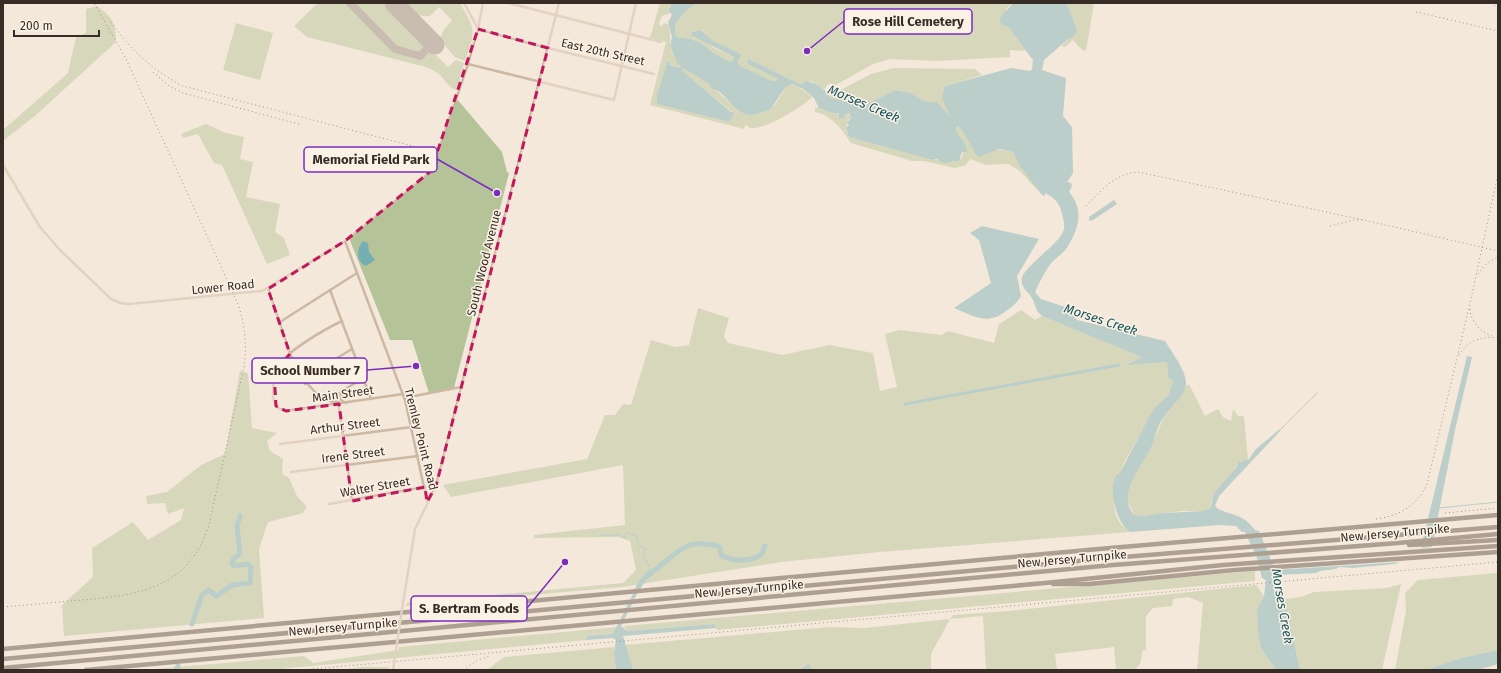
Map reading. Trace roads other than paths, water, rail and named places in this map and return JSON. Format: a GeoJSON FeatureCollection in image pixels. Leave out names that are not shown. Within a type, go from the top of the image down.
{"type":"FeatureCollection","features":[{"type":"Feature","properties":{"kind":"highway","name":"New Jersey Turnpike"},"geometry":{"type":"LineString","coordinates":[[3,649],[636,591],[1498,515]]}},
{"type":"Feature","properties":{"kind":"highway"},"geometry":{"type":"LineString","coordinates":[[1474,528],[1498,523]]}},
{"type":"Feature","properties":{"kind":"highway","name":"New Jersey Turnpike"},"geometry":{"type":"LineString","coordinates":[[3,659],[1498,526]]}},
{"type":"Feature","properties":{"kind":"highway","name":"New Jersey Turnpike"},"geometry":{"type":"LineString","coordinates":[[3,668],[1276,552],[1498,534]]}},
{"type":"Feature","properties":{"kind":"highway"},"geometry":{"type":"LineString","coordinates":[[1400,543],[1408,545],[1498,540]]}},
{"type":"Feature","properties":{"kind":"highway","name":"New Jersey Turnpike"},"geometry":{"type":"LineString","coordinates":[[86,670],[1279,561],[1498,546]]}},
{"type":"Feature","properties":{"kind":"highway"},"geometry":{"type":"LineString","coordinates":[[1045,583],[1090,584],[1254,568],[1498,552]]}},
{"type":"Feature","properties":{"kind":"street"},"geometry":{"type":"LineString","coordinates":[[464,3],[478,29]]}},
{"type":"Feature","properties":{"kind":"street","name":"Lower Road"},"geometry":{"type":"LineString","coordinates":[[3,165],[46,234],[81,272],[115,302],[130,304],[252,294],[268,289],[345,241],[421,180],[433,167],[468,64],[478,29],[483,3]]}},
{"type":"Feature","properties":{"kind":"street"},"geometry":{"type":"LineString","coordinates":[[508,3],[661,42]]}},
{"type":"Feature","properties":{"kind":"street","name":"South Wood Avenue"},"geometry":{"type":"LineString","coordinates":[[427,502],[436,486],[559,3]]}},
{"type":"Feature","properties":{"kind":"street"},"geometry":{"type":"LineString","coordinates":[[468,64],[614,100],[636,3]]}},
{"type":"Feature","properties":{"kind":"street","name":"East 20th Street"},"geometry":{"type":"LineString","coordinates":[[478,29],[654,74]]}},
{"type":"Feature","properties":{"kind":"street","name":"Tremley Point Road"},"geometry":{"type":"LineString","coordinates":[[345,241],[403,394],[412,427],[427,502],[415,529],[393,670]]}},
{"type":"Feature","properties":{"kind":"street"},"geometry":{"type":"LineString","coordinates":[[280,322],[357,273]]}},
{"type":"Feature","properties":{"kind":"street"},"geometry":{"type":"LineString","coordinates":[[268,289],[290,354],[305,384],[329,401],[338,404],[352,501]]}},
{"type":"Feature","properties":{"kind":"street"},"geometry":{"type":"LineString","coordinates":[[330,290],[371,399]]}},
{"type":"Feature","properties":{"kind":"street"},"geometry":{"type":"LineString","coordinates":[[290,354],[311,338],[342,321]]}},
{"type":"Feature","properties":{"kind":"street"},"geometry":{"type":"LineString","coordinates":[[305,384],[327,364],[352,349]]}},
{"type":"Feature","properties":{"kind":"street","name":"Main Street"},"geometry":{"type":"LineString","coordinates":[[290,354],[277,366],[274,372],[273,402],[280,410],[286,411],[403,394]]}},
{"type":"Feature","properties":{"kind":"street"},"geometry":{"type":"LineString","coordinates":[[329,401],[363,379]]}},
{"type":"Feature","properties":{"kind":"street"},"geometry":{"type":"LineString","coordinates":[[404,398],[461,387]]}},
{"type":"Feature","properties":{"kind":"street"},"geometry":{"type":"LineString","coordinates":[[342,392],[342,400],[347,403]]}},
{"type":"Feature","properties":{"kind":"street","name":"Arthur Street"},"geometry":{"type":"LineString","coordinates":[[280,444],[412,427]]}},
{"type":"Feature","properties":{"kind":"street","name":"Irene Street"},"geometry":{"type":"LineString","coordinates":[[291,472],[418,456]]}},
{"type":"Feature","properties":{"kind":"street","name":"Walter Street"},"geometry":{"type":"LineString","coordinates":[[329,504],[425,487]]}},
{"type":"Feature","properties":{"kind":"water","name":"Morses Creek"},"geometry":{"type":"Polygon","coordinates":[[[671,3],[696,3],[680,17],[677,22],[675,32],[677,37],[691,39],[701,43],[715,54],[731,62],[734,60],[734,57],[691,35],[692,32],[700,30],[714,41],[742,55],[738,60],[738,65],[772,81],[776,81],[778,79],[746,63],[749,59],[798,83],[804,84],[805,81],[813,83],[823,89],[831,99],[840,99],[845,94],[853,98],[858,108],[896,90],[911,93],[923,101],[937,102],[951,118],[942,98],[945,86],[1011,68],[1030,71],[1032,69],[1033,60],[1008,27],[1002,25],[1000,22],[1002,15],[1013,3],[1066,3],[1074,20],[1077,31],[1074,36],[1067,40],[1044,60],[1042,70],[1066,78],[1063,116],[1072,127],[1073,173],[1067,182],[1071,183],[1072,186],[1069,192],[1077,206],[1078,219],[1075,233],[1068,246],[1065,251],[1049,265],[1035,292],[1041,299],[1065,307],[1077,320],[1165,341],[1182,368],[1186,380],[1183,393],[1160,423],[1153,443],[1133,478],[1128,497],[1129,506],[1134,515],[1144,516],[1164,513],[1203,511],[1210,508],[1212,498],[1216,491],[1234,471],[1239,462],[1248,460],[1256,449],[1280,429],[1281,430],[1219,496],[1215,506],[1218,509],[1242,518],[1255,530],[1259,531],[1275,570],[1400,562],[1395,564],[1352,568],[1339,567],[1316,573],[1278,575],[1275,585],[1285,599],[1300,670],[1276,670],[1261,648],[1258,629],[1257,609],[1264,596],[1266,580],[1262,578],[1257,558],[1245,532],[1242,532],[1236,526],[1220,525],[1130,532],[1120,520],[1116,511],[1113,492],[1116,476],[1121,471],[1155,407],[1169,395],[1173,380],[1168,378],[1167,362],[1125,365],[1142,357],[1042,316],[1038,311],[1033,300],[1022,284],[1022,277],[1031,265],[1057,241],[1064,229],[1064,224],[1058,204],[1049,195],[1045,193],[1045,196],[1042,195],[1019,165],[1013,152],[1000,149],[979,157],[976,155],[962,130],[958,126],[956,128],[958,134],[967,149],[967,152],[962,152],[959,161],[942,162],[937,159],[932,160],[849,137],[846,128],[849,125],[847,123],[851,118],[849,113],[845,114],[844,118],[839,119],[839,113],[836,114],[819,108],[814,98],[803,89],[793,84],[786,87],[769,110],[753,115],[747,114],[737,109],[709,84],[683,68],[682,70],[684,72],[731,112],[734,112],[730,122],[657,104],[657,95],[667,62],[669,61],[671,65],[679,68],[681,66],[677,63],[670,46],[672,37],[668,22],[672,15],[668,9],[671,7],[671,3]]]}},
{"type":"Feature","properties":{"kind":"water"},"geometry":{"type":"Polygon","coordinates":[[[1114,200],[1117,204],[1093,220],[1089,221],[1089,217],[1114,200]]]}},
{"type":"Feature","properties":{"kind":"water"},"geometry":{"type":"Polygon","coordinates":[[[982,226],[1039,239],[1017,276],[1021,296],[1016,303],[999,316],[986,319],[954,308],[991,283],[979,240],[970,233],[982,226]]]}},
{"type":"Feature","properties":{"kind":"water"},"geometry":{"type":"Polygon","coordinates":[[[363,241],[368,243],[369,252],[375,260],[366,266],[360,261],[358,255],[359,247],[363,241]]]}},
{"type":"Feature","properties":{"kind":"water"},"geometry":{"type":"Polygon","coordinates":[[[1467,356],[1472,357],[1455,430],[1432,547],[1421,548],[1467,356]]]}},
{"type":"Feature","properties":{"kind":"water"},"geometry":{"type":"Polygon","coordinates":[[[642,584],[621,626],[627,631],[715,624],[716,628],[623,636],[633,670],[616,670],[614,653],[616,640],[613,638],[586,640],[587,636],[613,634],[637,586],[642,584]]]}},
{"type":"Feature","properties":{"kind":"water"},"geometry":{"type":"Polygon","coordinates":[[[1498,650],[1498,664],[1478,670],[1425,670],[1461,658],[1498,650]]]}},
{"type":"Feature","properties":{"kind":"waterway"},"geometry":{"type":"LineString","coordinates":[[905,404],[1119,365]]}},
{"type":"Feature","properties":{"kind":"waterway"},"geometry":{"type":"LineString","coordinates":[[1280,430],[1317,393]]}},
{"type":"Feature","properties":{"kind":"waterway"},"geometry":{"type":"LineString","coordinates":[[1439,508],[1498,502]]}},
{"type":"Feature","properties":{"kind":"waterway"},"geometry":{"type":"LineString","coordinates":[[192,624],[202,595],[209,590],[216,596],[233,585],[250,583],[251,567],[247,564],[234,566],[232,563],[234,558],[240,554],[237,526],[240,516]]}},
{"type":"Feature","properties":{"kind":"waterway"},"geometry":{"type":"LineString","coordinates":[[600,535],[620,535],[625,538],[627,532],[636,536],[639,545],[646,549],[643,555],[650,568],[646,575]]}},
{"type":"Feature","properties":{"kind":"waterway"},"geometry":{"type":"LineString","coordinates":[[637,590],[644,579],[680,550],[686,547],[699,544],[718,546],[720,548],[721,555],[731,559],[746,560],[761,555],[765,546]]}},
{"type":"Feature","properties":{"kind":"waterway"},"geometry":{"type":"LineString","coordinates":[[176,670],[178,666]]}},
{"type":"Feature","properties":{"kind":"waterway"},"geometry":{"type":"LineString","coordinates":[[804,670],[808,667]]}},
{"type":"Feature","properties":{"kind":"railway"},"geometry":{"type":"LineString","coordinates":[[3,607],[103,598],[142,591],[160,584],[175,575],[189,563],[200,546],[209,525],[244,367],[245,335],[238,304],[126,59],[94,3]]}},
{"type":"Feature","properties":{"kind":"railway"},"geometry":{"type":"LineString","coordinates":[[1491,3],[1498,8]]}},
{"type":"Feature","properties":{"kind":"railway"},"geometry":{"type":"LineString","coordinates":[[1416,12],[1498,31]]}},
{"type":"Feature","properties":{"kind":"railway"},"geometry":{"type":"LineString","coordinates":[[111,22],[134,50],[162,74],[183,86],[424,149]]}},
{"type":"Feature","properties":{"kind":"railway"},"geometry":{"type":"LineString","coordinates":[[153,72],[169,86],[183,93],[302,125]]}},
{"type":"Feature","properties":{"kind":"railway"},"geometry":{"type":"LineString","coordinates":[[1086,206],[1115,179],[1130,173],[1138,172],[1364,220]]}},
{"type":"Feature","properties":{"kind":"railway"},"geometry":{"type":"LineString","coordinates":[[1376,519],[1384,518],[1406,509],[1413,504],[1423,492],[1427,484],[1471,299],[1498,174]]}},
{"type":"Feature","properties":{"kind":"railway"},"geometry":{"type":"LineString","coordinates":[[1330,226],[1354,220],[1364,220],[1498,251]]}},
{"type":"Feature","properties":{"kind":"railway"},"geometry":{"type":"LineString","coordinates":[[1478,274],[1487,263],[1498,257]]}},
{"type":"Feature","properties":{"kind":"railway"},"geometry":{"type":"LineString","coordinates":[[1470,309],[1472,318],[1477,326],[1492,336]]}},
{"type":"Feature","properties":{"kind":"railway"},"geometry":{"type":"LineString","coordinates":[[1459,355],[1467,346],[1476,340],[1498,338]]}},
{"type":"Feature","properties":{"kind":"railway"},"geometry":{"type":"LineString","coordinates":[[1445,513],[1498,508]]}},
{"type":"Feature","properties":{"kind":"railway"},"geometry":{"type":"LineString","coordinates":[[301,670],[1498,562]]}},
{"type":"Feature","properties":{"kind":"railway"},"geometry":{"type":"LineString","coordinates":[[463,670],[478,660],[490,656]]}},
{"type":"Feature","properties":{"kind":"place","name":"Rose Hill Cemetery"},"geometry":{"type":"Point","coordinates":[807,51]}},
{"type":"Feature","properties":{"kind":"place","name":"Memorial Field Park"},"geometry":{"type":"Point","coordinates":[497,193]}},
{"type":"Feature","properties":{"kind":"place","name":"School Number 7"},"geometry":{"type":"Point","coordinates":[416,366]}},
{"type":"Feature","properties":{"kind":"place","name":"S. Bertram Foods"},"geometry":{"type":"Point","coordinates":[565,562]}}]}
